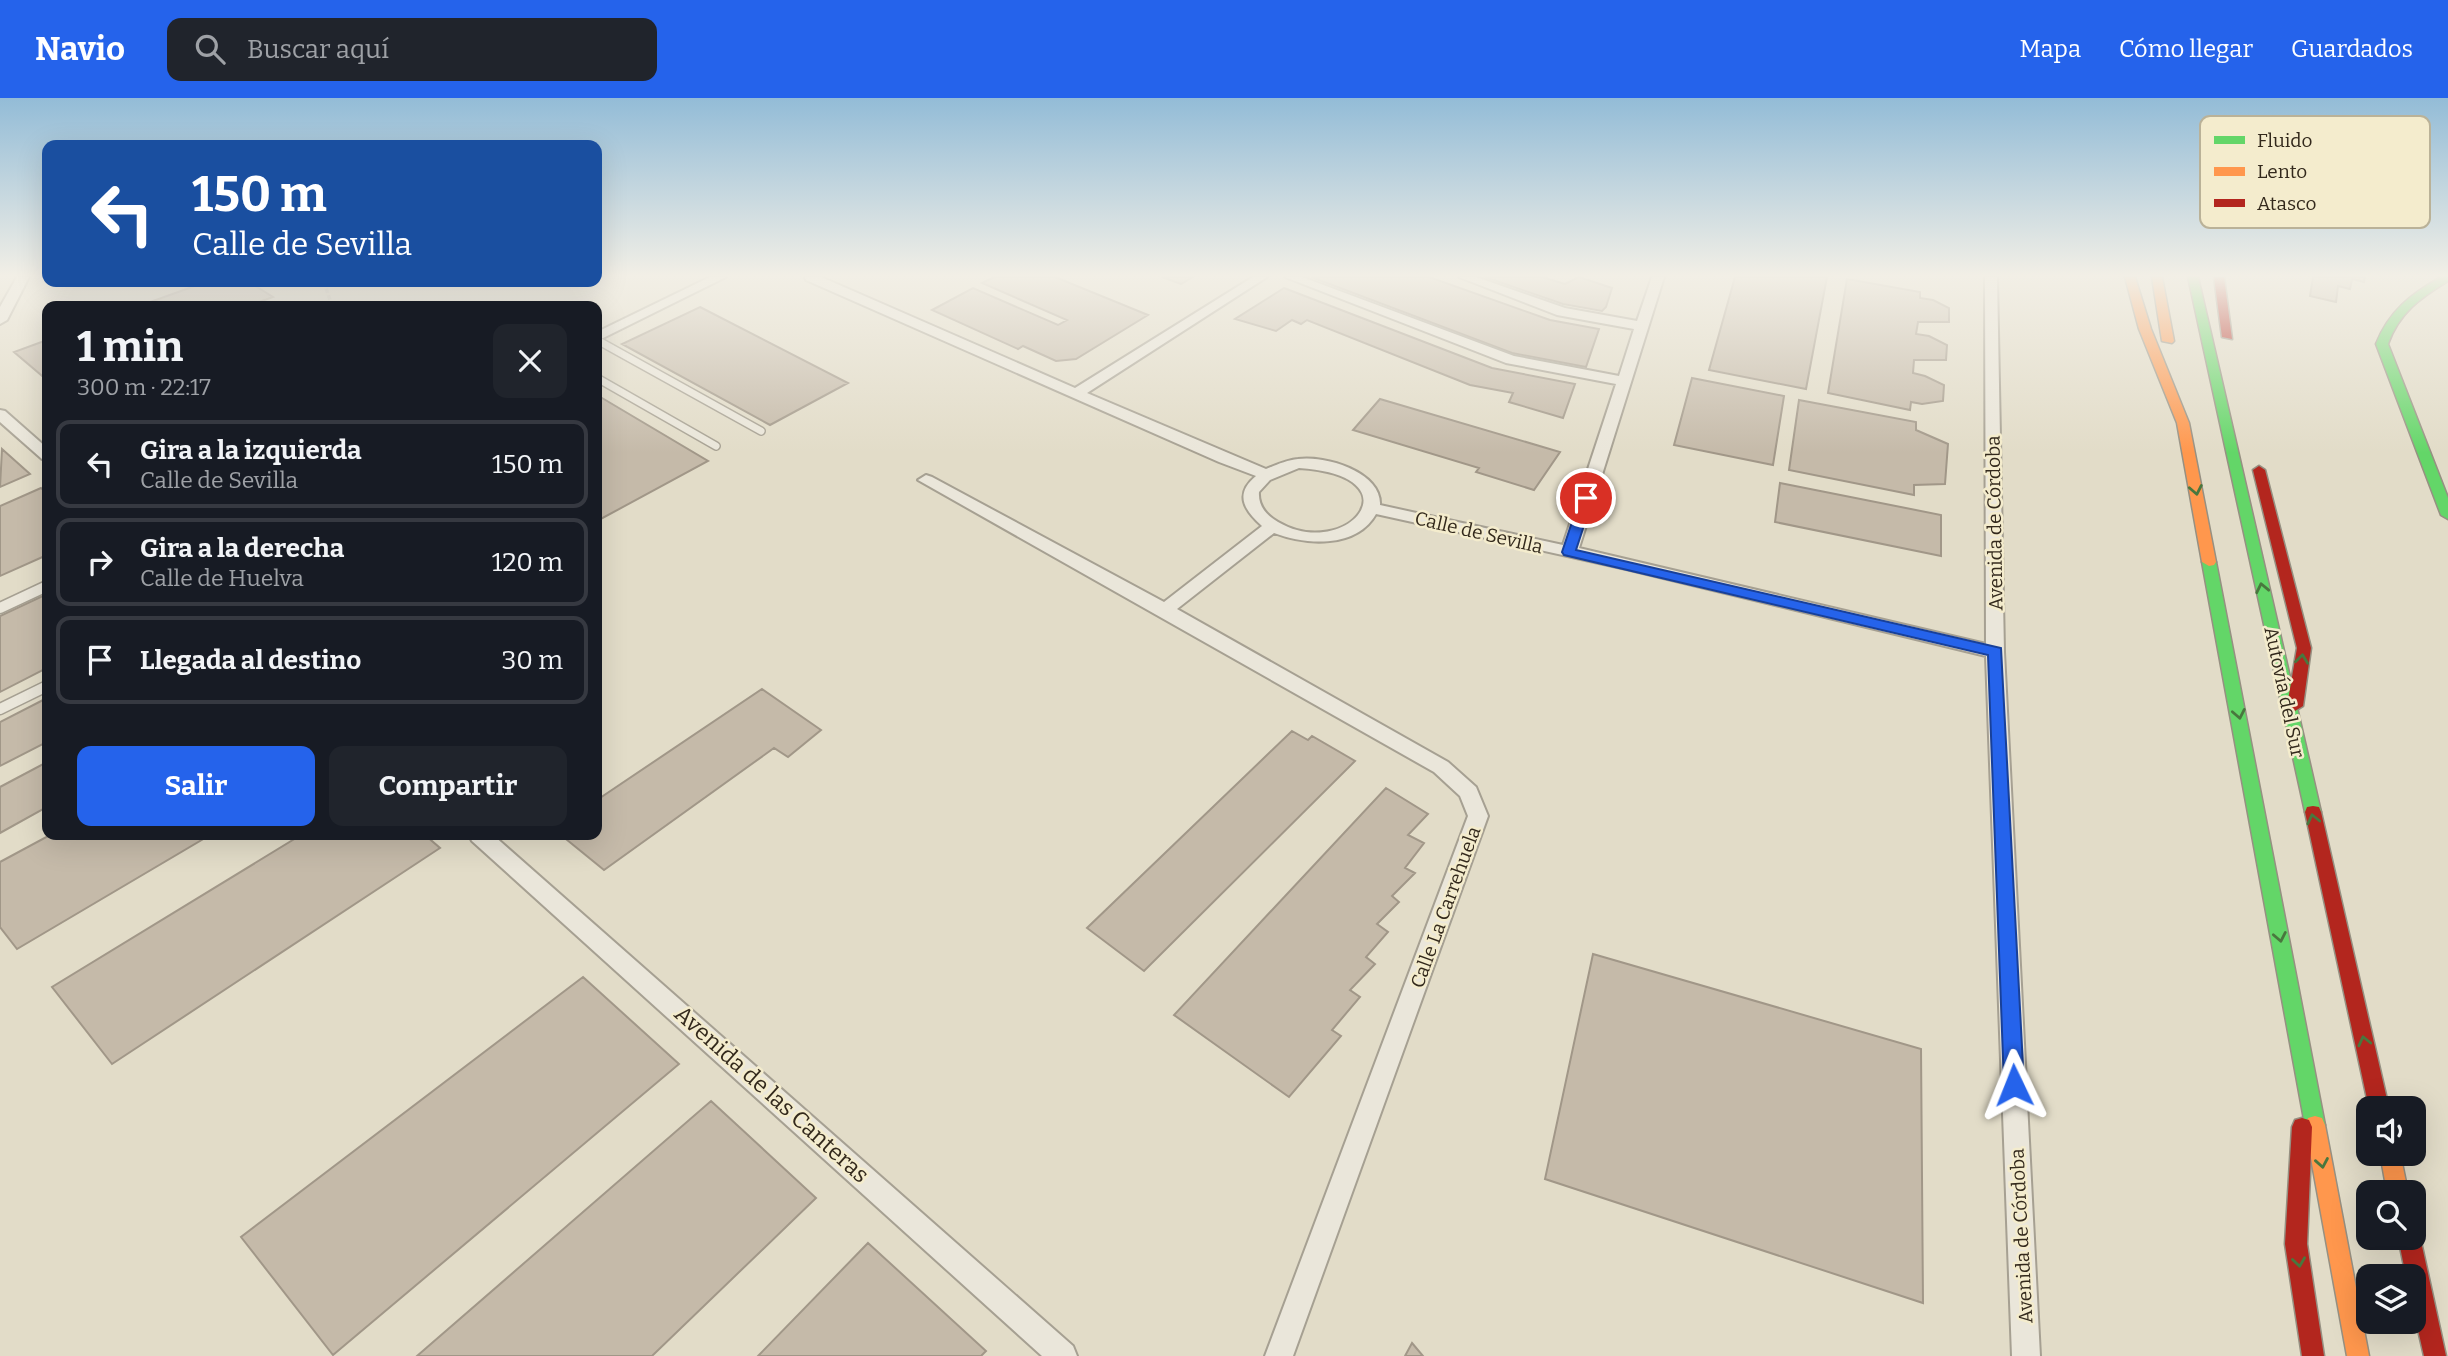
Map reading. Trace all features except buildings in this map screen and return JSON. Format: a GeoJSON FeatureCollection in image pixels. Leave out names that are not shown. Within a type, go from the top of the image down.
{"type":"FeatureCollection","features":[{"type":"Feature","properties":{"kind":"main road"},"geometry":{"type":"LineString","coordinates":[[2147,336],[2183,423]]}},
{"type":"Feature","properties":{"kind":"main road"},"geometry":{"type":"LineString","coordinates":[[2167,336],[2358,1356]]}},
{"type":"Feature","properties":{"kind":"main road","name":"Autovía del Sur"},"geometry":{"type":"LineString","coordinates":[[2206,336],[2376,1096]]}},
{"type":"Feature","properties":{"kind":"main road"},"geometry":{"type":"LineString","coordinates":[[2228,336],[2230,348]]}},
{"type":"Feature","properties":{"kind":"main road"},"geometry":{"type":"LineString","coordinates":[[2384,336],[2382,344],[2448,515]]}},
{"type":"Feature","properties":{"kind":"main road"},"geometry":{"type":"LineString","coordinates":[[2256,456],[2304,648],[2292,726]]}},
{"type":"Feature","properties":{"kind":"main road"},"geometry":{"type":"LineString","coordinates":[[2305,1071],[2296,1244],[2313,1356]]}},
{"type":"Feature","properties":{"kind":"main road"},"geometry":{"type":"LineString","coordinates":[[2412,1250],[2435,1356]]}},
{"type":"Feature","properties":{"kind":"street"},"geometry":{"type":"LineString","coordinates":[[944,336],[1224,460],[1265,474]]}},
{"type":"Feature","properties":{"kind":"street"},"geometry":{"type":"LineString","coordinates":[[1076,394],[1168,336]]}},
{"type":"Feature","properties":{"kind":"street"},"geometry":{"type":"LineString","coordinates":[[1447,336],[1511,360],[1624,381]]}},
{"type":"Feature","properties":{"kind":"street"},"geometry":{"type":"LineString","coordinates":[[1569,552],[1639,336]]}},
{"type":"Feature","properties":{"kind":"street","name":"Avenida de Córdoba"},"geometry":{"type":"LineString","coordinates":[[1992,336],[1995,652],[2026,1356]]}},
{"type":"Feature","properties":{"kind":"street"},"geometry":{"type":"LineString","coordinates":[[0,414],[42,452]]}},
{"type":"Feature","properties":{"kind":"street"},"geometry":{"type":"LineString","coordinates":[[1299,463],[1338,467],[1354,475],[1365,485],[1371,496],[1371,508],[1359,523],[1338,533],[1302,535],[1272,526],[1257,515],[1251,504],[1250,493],[1255,483],[1265,474],[1299,463]]}},
{"type":"Feature","properties":{"kind":"street","name":"Calle La Carrehuela"},"geometry":{"type":"LineString","coordinates":[[926,480],[1165,610],[1441,767],[1469,792],[1478,816],[1279,1356]]}},
{"type":"Feature","properties":{"kind":"street","name":"Calle de Sevilla"},"geometry":{"type":"LineString","coordinates":[[1371,508],[1995,652]]}},
{"type":"Feature","properties":{"kind":"street"},"geometry":{"type":"LineString","coordinates":[[1165,610],[1272,526]]}},
{"type":"Feature","properties":{"kind":"street","name":"Avenida de las Canteras"},"geometry":{"type":"LineString","coordinates":[[486,840],[1063,1356]]}},
{"type":"Feature","properties":{"kind":"lane"},"geometry":{"type":"LineString","coordinates":[[602,342],[761,431]]}},
{"type":"Feature","properties":{"kind":"lane"},"geometry":{"type":"LineString","coordinates":[[602,381],[716,446]]}},
{"type":"Feature","properties":{"kind":"lane"},"geometry":{"type":"LineString","coordinates":[[0,608],[42,588]]}},
{"type":"Feature","properties":{"kind":"lane"},"geometry":{"type":"LineString","coordinates":[[0,709],[42,688]]}},
{"type":"Feature","properties":{"kind":"traffic: fast"},"geometry":{"type":"LineString","coordinates":[[2206,336],[2313,812]]}},
{"type":"Feature","properties":{"kind":"traffic: fast"},"geometry":{"type":"LineString","coordinates":[[2385,336],[2382,344],[2448,515]]}},
{"type":"Feature","properties":{"kind":"traffic: fast"},"geometry":{"type":"LineString","coordinates":[[2209,562],[2315,1125]]}},
{"type":"Feature","properties":{"kind":"traffic: slow"},"geometry":{"type":"LineString","coordinates":[[2148,336],[2183,423],[2209,562]]}},
{"type":"Feature","properties":{"kind":"traffic: slow"},"geometry":{"type":"LineString","coordinates":[[2167,336],[2168,341]]}},
{"type":"Feature","properties":{"kind":"traffic: slow"},"geometry":{"type":"LineString","coordinates":[[2315,1125],[2358,1356]]}},
{"type":"Feature","properties":{"kind":"traffic: slow"},"geometry":{"type":"LineString","coordinates":[[2393,1166],[2396,1180]]}},
{"type":"Feature","properties":{"kind":"traffic: jam"},"geometry":{"type":"LineString","coordinates":[[2259,470],[2304,648],[2295,706]]}},
{"type":"Feature","properties":{"kind":"traffic: jam"},"geometry":{"type":"LineString","coordinates":[[2313,812],[2376,1096]]}},
{"type":"Feature","properties":{"kind":"traffic: jam"},"geometry":{"type":"LineString","coordinates":[[2302,1127],[2296,1244],[2313,1356]]}},
{"type":"Feature","properties":{"kind":"traffic: jam"},"geometry":{"type":"LineString","coordinates":[[2412,1250],[2435,1356]]}},
{"type":"Feature","properties":{"kind":"route"},"geometry":{"type":"LineString","coordinates":[[1586,498],[1569,552],[1995,652],[2014,1085]]}}]}
